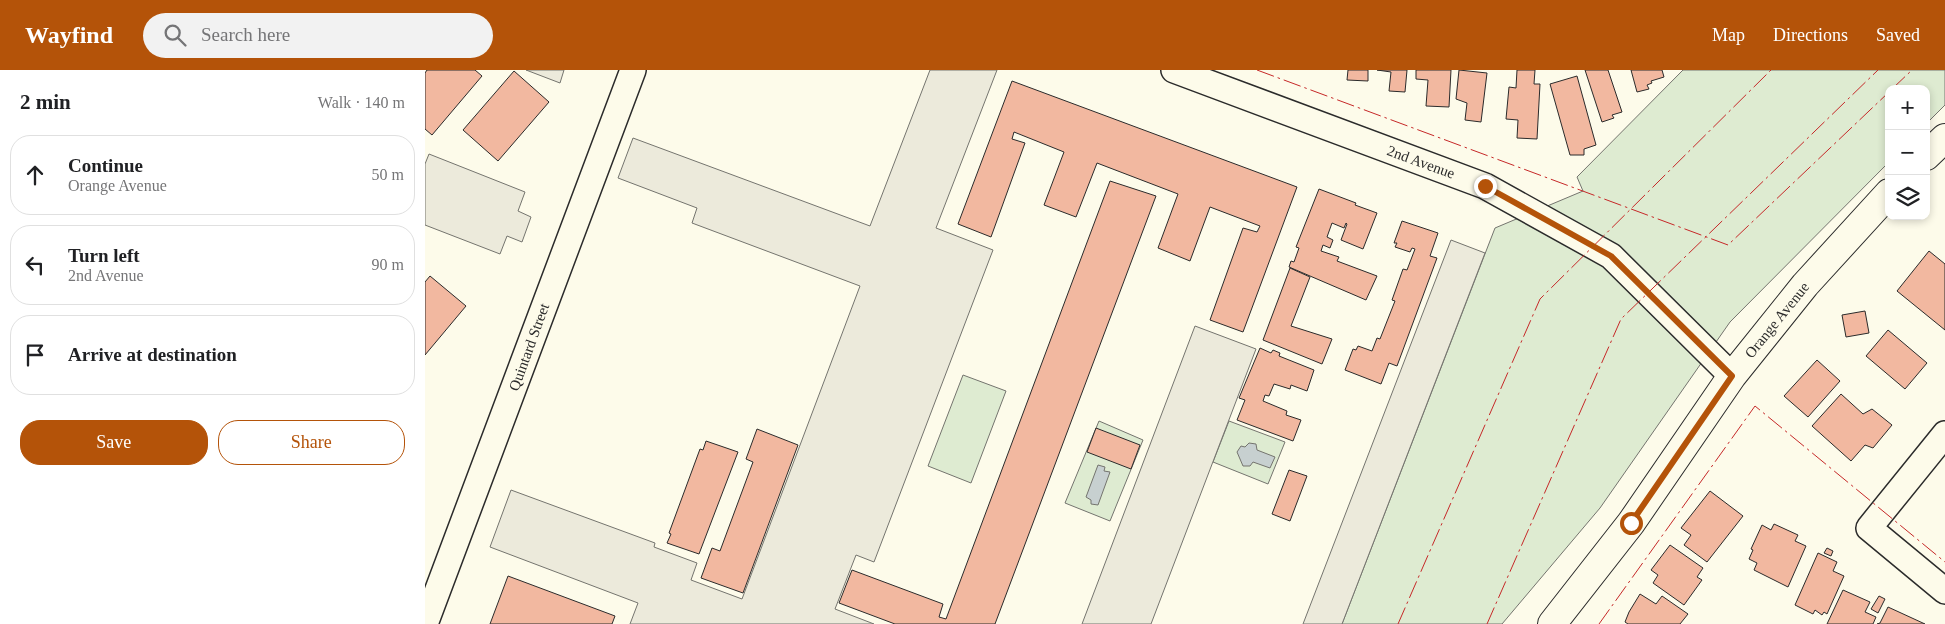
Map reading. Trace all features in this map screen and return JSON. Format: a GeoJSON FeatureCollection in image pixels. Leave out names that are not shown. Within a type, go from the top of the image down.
{"type":"FeatureCollection","features":[{"type":"Feature","properties":{"kind":"main road"},"geometry":{"type":"LineString","coordinates":[[1930,152],[1945,138]]}},
{"type":"Feature","properties":{"kind":"main road","name":"Orange Avenue"},"geometry":{"type":"LineString","coordinates":[[1552,624],[1631,523],[1732,376],[1805,285],[1885,197]]}},
{"type":"Feature","properties":{"kind":"street","name":"Quintard Street"},"geometry":{"type":"LineString","coordinates":[[425,624],[633,70]]}},
{"type":"Feature","properties":{"kind":"street","name":"2nd Avenue"},"geometry":{"type":"LineString","coordinates":[[1174,70],[1485,186],[1611,256],[1732,376]]}},
{"type":"Feature","properties":{"kind":"street"},"geometry":{"type":"LineString","coordinates":[[1945,434],[1869,528],[1945,591]]}},
{"type":"Feature","properties":{"kind":"green space"},"geometry":{"type":"Polygon","coordinates":[[[1683,70],[1945,70],[1945,105],[1930,120],[1930,85],[1885,85],[1885,166],[1730,322],[1600,508],[1502,624],[1342,624],[1495,228],[1583,191],[1577,177],[1683,70]]]}},
{"type":"Feature","properties":{"kind":"green space"},"geometry":{"type":"Polygon","coordinates":[[[963,375],[1006,391],[971,483],[928,466],[963,375]]]}},
{"type":"Feature","properties":{"kind":"green space"},"geometry":{"type":"Polygon","coordinates":[[[1099,421],[1143,440],[1110,521],[1065,503],[1099,421]]]}},
{"type":"Feature","properties":{"kind":"green space"},"geometry":{"type":"Polygon","coordinates":[[[1229,421],[1285,442],[1268,484],[1213,462],[1229,421]]]}},
{"type":"Feature","properties":{"kind":"shaded area"},"geometry":{"type":"Polygon","coordinates":[[[526,70],[564,70],[560,83],[526,70]]]}},
{"type":"Feature","properties":{"kind":"shaded area"},"geometry":{"type":"Polygon","coordinates":[[[930,70],[997,70],[936,228],[993,250],[874,562],[856,555],[835,609],[874,624],[630,624],[638,603],[490,547],[511,490],[655,543],[654,547],[697,563],[691,580],[742,599],[860,286],[692,223],[697,208],[618,178],[633,138],[870,226],[930,70]]]}},
{"type":"Feature","properties":{"kind":"shaded area"},"geometry":{"type":"Polygon","coordinates":[[[429,154],[525,192],[518,211],[531,217],[522,242],[507,236],[500,254],[425,225],[425,164],[429,154]]]}},
{"type":"Feature","properties":{"kind":"shaded area"},"geometry":{"type":"Polygon","coordinates":[[[1451,240],[1485,253],[1342,624],[1303,624],[1451,240]]]}},
{"type":"Feature","properties":{"kind":"shaded area"},"geometry":{"type":"Polygon","coordinates":[[[1195,326],[1256,349],[1151,624],[1082,624],[1195,326]]]}},
{"type":"Feature","properties":{"kind":"shaded area"},"geometry":{"type":"Polygon","coordinates":[[[1249,443],[1256,444],[1257,450],[1275,457],[1270,468],[1253,462],[1250,466],[1243,466],[1237,452],[1241,446],[1245,447],[1249,443]]]}},
{"type":"Feature","properties":{"kind":"shaded area"},"geometry":{"type":"Polygon","coordinates":[[[1098,465],[1105,467],[1104,471],[1110,472],[1098,505],[1091,504],[1091,500],[1086,497],[1098,465]]]}},
{"type":"Feature","properties":{"kind":"building"},"geometry":{"type":"Polygon","coordinates":[[[427,70],[475,70],[482,76],[432,135],[425,129],[425,73],[427,70]]]}},
{"type":"Feature","properties":{"kind":"building"},"geometry":{"type":"Polygon","coordinates":[[[1348,70],[1368,70],[1368,81],[1347,80],[1348,70]]]}},
{"type":"Feature","properties":{"kind":"building"},"geometry":{"type":"Polygon","coordinates":[[[1377,70],[1407,70],[1405,92],[1389,91],[1391,72],[1377,70]]]}},
{"type":"Feature","properties":{"kind":"building"},"geometry":{"type":"Polygon","coordinates":[[[1416,70],[1451,70],[1449,107],[1426,106],[1428,80],[1416,79],[1416,70]]]}},
{"type":"Feature","properties":{"kind":"building"},"geometry":{"type":"Polygon","coordinates":[[[1459,70],[1487,73],[1481,122],[1465,120],[1467,103],[1456,99],[1459,70]]]}},
{"type":"Feature","properties":{"kind":"building"},"geometry":{"type":"Polygon","coordinates":[[[1517,70],[1535,70],[1534,84],[1540,84],[1537,139],[1517,138],[1518,120],[1506,119],[1509,87],[1516,88],[1517,70]]]}},
{"type":"Feature","properties":{"kind":"building"},"geometry":{"type":"Polygon","coordinates":[[[1585,70],[1608,70],[1622,112],[1612,115],[1614,118],[1602,122],[1585,70]]]}},
{"type":"Feature","properties":{"kind":"building"},"geometry":{"type":"Polygon","coordinates":[[[1631,70],[1662,70],[1664,77],[1651,81],[1652,83],[1647,85],[1649,89],[1637,92],[1631,70]]]}},
{"type":"Feature","properties":{"kind":"building"},"geometry":{"type":"Polygon","coordinates":[[[514,71],[549,102],[498,161],[463,130],[514,71]]]}},
{"type":"Feature","properties":{"kind":"building"},"geometry":{"type":"Polygon","coordinates":[[[1577,76],[1596,145],[1584,149],[1584,155],[1570,155],[1550,84],[1577,76]]]}},
{"type":"Feature","properties":{"kind":"building"},"geometry":{"type":"Polygon","coordinates":[[[1012,81],[1297,187],[1243,332],[1210,320],[1243,228],[1257,232],[1260,226],[1210,207],[1190,261],[1158,248],[1178,194],[1097,163],[1076,217],[1044,205],[1064,152],[1014,132],[1012,139],[1025,143],[991,237],[958,224],[1012,81]]]}},
{"type":"Feature","properties":{"kind":"building"},"geometry":{"type":"Polygon","coordinates":[[[1110,181],[1156,196],[995,624],[895,624],[839,603],[852,570],[943,604],[939,617],[946,619],[1110,181]]]}},
{"type":"Feature","properties":{"kind":"building"},"geometry":{"type":"Polygon","coordinates":[[[1319,189],[1377,213],[1363,249],[1341,240],[1346,223],[1344,228],[1332,223],[1327,237],[1333,240],[1330,248],[1323,245],[1321,251],[1339,257],[1337,261],[1377,276],[1366,300],[1289,267],[1291,261],[1294,262],[1299,248],[1296,247],[1319,189]]]}},
{"type":"Feature","properties":{"kind":"building"},"geometry":{"type":"Polygon","coordinates":[[[1402,221],[1438,233],[1430,256],[1437,258],[1397,366],[1389,363],[1381,384],[1345,370],[1353,349],[1356,350],[1358,346],[1372,351],[1377,338],[1380,339],[1395,301],[1392,300],[1403,269],[1407,270],[1415,249],[1412,248],[1410,252],[1395,247],[1397,243],[1394,243],[1402,221]]]}},
{"type":"Feature","properties":{"kind":"building"},"geometry":{"type":"Polygon","coordinates":[[[1929,251],[1945,264],[1945,330],[1897,291],[1929,251]]]}},
{"type":"Feature","properties":{"kind":"building"},"geometry":{"type":"Polygon","coordinates":[[[1290,268],[1310,277],[1291,326],[1332,339],[1322,364],[1263,340],[1290,268]]]}},
{"type":"Feature","properties":{"kind":"building"},"geometry":{"type":"Polygon","coordinates":[[[430,276],[466,306],[425,355],[425,282],[430,276]]]}},
{"type":"Feature","properties":{"kind":"building"},"geometry":{"type":"Polygon","coordinates":[[[1865,311],[1869,333],[1846,337],[1842,315],[1865,311]]]}},
{"type":"Feature","properties":{"kind":"building"},"geometry":{"type":"Polygon","coordinates":[[[1888,330],[1927,363],[1905,389],[1866,356],[1888,330]]]}},
{"type":"Feature","properties":{"kind":"building"},"geometry":{"type":"Polygon","coordinates":[[[1260,348],[1271,353],[1273,350],[1280,353],[1279,356],[1314,370],[1307,391],[1291,385],[1290,389],[1274,384],[1269,396],[1265,395],[1263,401],[1287,411],[1286,415],[1301,420],[1293,441],[1237,420],[1245,400],[1239,398],[1260,348]]]}},
{"type":"Feature","properties":{"kind":"building"},"geometry":{"type":"Polygon","coordinates":[[[1817,360],[1840,381],[1808,417],[1784,396],[1817,360]]]}},
{"type":"Feature","properties":{"kind":"building"},"geometry":{"type":"Polygon","coordinates":[[[1841,394],[1863,414],[1872,409],[1892,425],[1873,448],[1865,445],[1851,461],[1812,426],[1841,394]]]}},
{"type":"Feature","properties":{"kind":"building"},"geometry":{"type":"Polygon","coordinates":[[[1096,428],[1140,445],[1131,469],[1087,452],[1096,428]]]}},
{"type":"Feature","properties":{"kind":"building"},"geometry":{"type":"Polygon","coordinates":[[[757,429],[798,445],[743,593],[701,578],[712,548],[720,551],[753,462],[746,459],[757,429]]]}},
{"type":"Feature","properties":{"kind":"building"},"geometry":{"type":"Polygon","coordinates":[[[706,441],[738,452],[699,554],[667,543],[700,449],[703,450],[706,441]]]}},
{"type":"Feature","properties":{"kind":"building"},"geometry":{"type":"Polygon","coordinates":[[[1289,470],[1307,476],[1290,521],[1272,514],[1289,470]]]}},
{"type":"Feature","properties":{"kind":"building"},"geometry":{"type":"Polygon","coordinates":[[[1710,491],[1743,516],[1707,562],[1684,545],[1691,535],[1681,528],[1710,491]]]}},
{"type":"Feature","properties":{"kind":"building"},"geometry":{"type":"Polygon","coordinates":[[[1774,524],[1798,535],[1795,541],[1806,546],[1788,587],[1754,570],[1757,563],[1749,559],[1753,550],[1751,549],[1762,525],[1771,530],[1774,524]]]}},
{"type":"Feature","properties":{"kind":"building"},"geometry":{"type":"Polygon","coordinates":[[[1670,545],[1703,568],[1697,577],[1702,580],[1684,605],[1653,583],[1658,575],[1651,570],[1670,545]]]}},
{"type":"Feature","properties":{"kind":"building"},"geometry":{"type":"Polygon","coordinates":[[[1827,548],[1833,551],[1831,556],[1824,553],[1827,548]]]}},
{"type":"Feature","properties":{"kind":"building"},"geometry":{"type":"Polygon","coordinates":[[[1818,553],[1837,562],[1833,571],[1844,576],[1827,614],[1824,612],[1822,615],[1815,610],[1813,614],[1795,605],[1818,553]]]}},
{"type":"Feature","properties":{"kind":"building"},"geometry":{"type":"Polygon","coordinates":[[[508,576],[615,616],[612,624],[490,624],[508,576]]]}},
{"type":"Feature","properties":{"kind":"building"},"geometry":{"type":"Polygon","coordinates":[[[1843,590],[1870,602],[1865,612],[1876,617],[1873,624],[1827,624],[1843,590]]]}},
{"type":"Feature","properties":{"kind":"building"},"geometry":{"type":"Polygon","coordinates":[[[1640,594],[1656,604],[1662,596],[1688,614],[1680,624],[1628,624],[1625,622],[1629,612],[1640,594]]]}},
{"type":"Feature","properties":{"kind":"building"},"geometry":{"type":"Polygon","coordinates":[[[1879,596],[1885,599],[1878,613],[1871,609],[1879,596]]]}},
{"type":"Feature","properties":{"kind":"building"},"geometry":{"type":"Polygon","coordinates":[[[1888,607],[1925,624],[1877,624],[1880,623],[1888,607]]]}},
{"type":"Feature","properties":{"kind":"power"},"geometry":{"type":"LineString","coordinates":[[1257,70],[1728,245],[1885,96]]}},
{"type":"Feature","properties":{"kind":"power"},"geometry":{"type":"LineString","coordinates":[[1398,624],[1540,299],[1771,70]]}},
{"type":"Feature","properties":{"kind":"power"},"geometry":{"type":"LineString","coordinates":[[1487,624],[1621,319],[1878,70]]}},
{"type":"Feature","properties":{"kind":"power"},"geometry":{"type":"LineString","coordinates":[[1896,85],[1912,70]]}},
{"type":"Feature","properties":{"kind":"power"},"geometry":{"type":"LineString","coordinates":[[1599,624],[1755,406],[1945,562]]}},
{"type":"Feature","properties":{"kind":"route"},"geometry":{"type":"LineString","coordinates":[[1485,186],[1611,256],[1732,376],[1631,523]]}}]}
